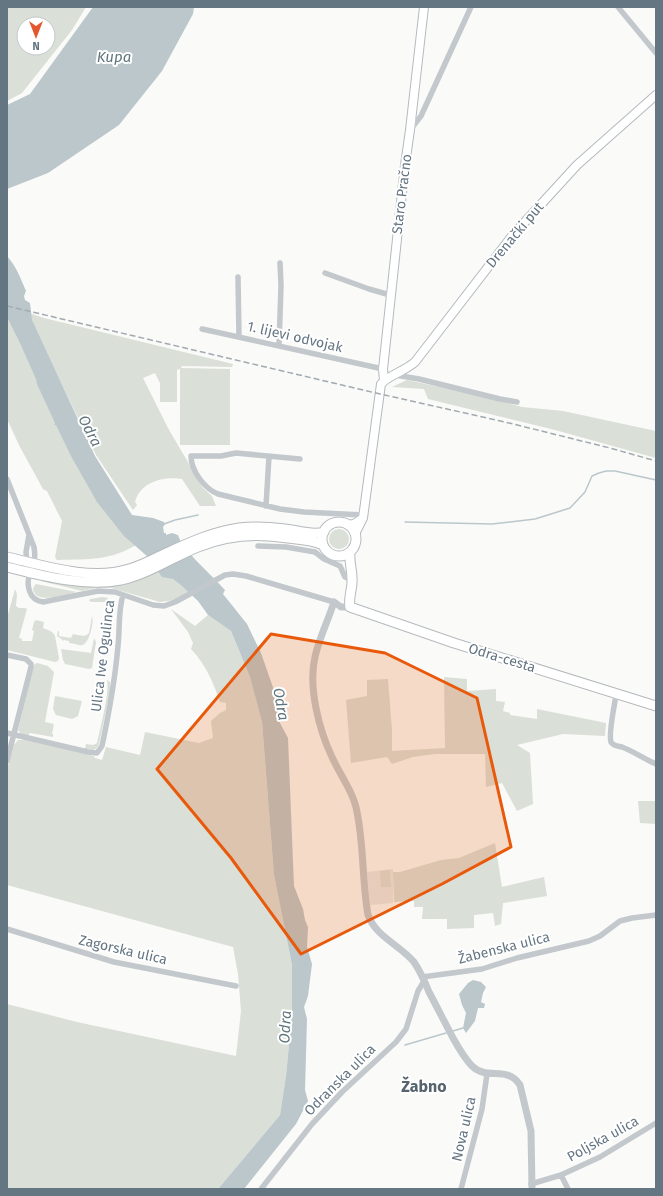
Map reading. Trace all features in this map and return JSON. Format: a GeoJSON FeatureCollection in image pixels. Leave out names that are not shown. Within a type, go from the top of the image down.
{"type":"FeatureCollection","features":[{"type":"Feature","properties":{"kind":"main road","name":"Staro Pračno"},"geometry":{"type":"LineString","coordinates":[[355,534],[363,516],[381,386],[384,381],[383,369],[404,165],[410,130],[424,7]]}},
{"type":"Feature","properties":{"kind":"main road","name":"Drenački put"},"geometry":{"type":"LineString","coordinates":[[384,381],[406,370],[419,358],[500,251],[577,165],[656,95]]}},
{"type":"Feature","properties":{"kind":"main road"},"geometry":{"type":"LineString","coordinates":[[351,575],[343,561],[329,553],[323,545],[322,538],[324,532],[332,524],[340,522],[348,525],[354,524],[363,516]]}},
{"type":"Feature","properties":{"kind":"main road"},"geometry":{"type":"LineString","coordinates":[[335,556],[345,555],[350,552],[355,545],[355,534],[348,525]]}},
{"type":"Feature","properties":{"kind":"main road"},"geometry":{"type":"LineString","coordinates":[[196,544],[206,535],[241,528],[277,528],[314,533],[324,532]]}},
{"type":"Feature","properties":{"kind":"main road"},"geometry":{"type":"LineString","coordinates":[[7,557],[69,580],[97,582],[121,580],[196,544],[229,537],[262,535],[314,542],[323,545]]}},
{"type":"Feature","properties":{"kind":"main road"},"geometry":{"type":"LineString","coordinates":[[350,552],[350,608]]}},
{"type":"Feature","properties":{"kind":"main road"},"geometry":{"type":"LineString","coordinates":[[7,567],[30,566]]}},
{"type":"Feature","properties":{"kind":"main road","name":"Odra-cesta"},"geometry":{"type":"LineString","coordinates":[[350,608],[454,643],[656,706]]}},
{"type":"Feature","properties":{"kind":"street"},"geometry":{"type":"LineString","coordinates":[[410,130],[421,116],[471,7]]}},
{"type":"Feature","properties":{"kind":"street"},"geometry":{"type":"LineString","coordinates":[[618,7],[656,53]]}},
{"type":"Feature","properties":{"kind":"street"},"geometry":{"type":"LineString","coordinates":[[279,346],[282,285],[280,263]]}},
{"type":"Feature","properties":{"kind":"street"},"geometry":{"type":"LineString","coordinates":[[325,273],[390,296]]}},
{"type":"Feature","properties":{"kind":"street"},"geometry":{"type":"LineString","coordinates":[[238,277],[239,337]]}},
{"type":"Feature","properties":{"kind":"street","name":"1. lijevi odvojak"},"geometry":{"type":"LineString","coordinates":[[202,329],[383,369]]}},
{"type":"Feature","properties":{"kind":"street"},"geometry":{"type":"LineString","coordinates":[[395,375],[419,379],[517,402]]}},
{"type":"Feature","properties":{"kind":"street"},"geometry":{"type":"LineString","coordinates":[[300,459],[236,453],[221,456],[191,456],[192,466],[204,486],[210,491],[266,506],[304,512],[363,516]]}},
{"type":"Feature","properties":{"kind":"street"},"geometry":{"type":"LineString","coordinates":[[266,506],[269,456]]}},
{"type":"Feature","properties":{"kind":"street"},"geometry":{"type":"LineString","coordinates":[[7,479],[34,548],[30,566],[29,584],[31,595],[40,602],[98,591],[111,591],[123,595]]}},
{"type":"Feature","properties":{"kind":"street"},"geometry":{"type":"LineString","coordinates":[[29,535],[26,552],[30,566]]}},
{"type":"Feature","properties":{"kind":"street"},"geometry":{"type":"LineString","coordinates":[[258,546],[286,547],[315,552],[331,563],[340,566],[345,577],[351,575]]}},
{"type":"Feature","properties":{"kind":"street","name":"Odra-cesta"},"geometry":{"type":"LineString","coordinates":[[123,595],[153,605],[164,606],[175,602],[222,576],[229,574],[239,575],[350,608]]}},
{"type":"Feature","properties":{"kind":"street","name":"Ulica Ive Ogulinca"},"geometry":{"type":"LineString","coordinates":[[14,735],[93,753],[97,753],[100,750],[114,689],[119,642],[120,603],[123,595]]}},
{"type":"Feature","properties":{"kind":"street"},"geometry":{"type":"LineString","coordinates":[[334,602],[317,650],[314,666],[315,695],[320,727],[327,747],[348,788],[357,812],[366,907],[370,922],[374,928],[405,953],[413,962],[458,1046],[468,1061],[479,1071],[487,1074],[507,1074],[515,1079],[520,1085],[531,1131],[532,1187]]}},
{"type":"Feature","properties":{"kind":"street"},"geometry":{"type":"LineString","coordinates":[[7,655],[26,659],[30,662],[30,671],[7,761]]}},
{"type":"Feature","properties":{"kind":"street"},"geometry":{"type":"LineString","coordinates":[[616,694],[611,729],[611,742],[613,745],[621,747],[656,764]]}},
{"type":"Feature","properties":{"kind":"street"},"geometry":{"type":"LineString","coordinates":[[7,734],[14,735]]}},
{"type":"Feature","properties":{"kind":"street","name":"Žabenska ulica"},"geometry":{"type":"LineString","coordinates":[[423,979],[482,969],[517,958],[589,941],[600,936],[620,921],[656,915]]}},
{"type":"Feature","properties":{"kind":"street","name":"Zagorska ulica"},"geometry":{"type":"LineString","coordinates":[[7,929],[114,962],[236,986]]}},
{"type":"Feature","properties":{"kind":"street","name":"Odranska ulica"},"geometry":{"type":"LineString","coordinates":[[261,1189],[312,1124],[342,1092],[396,1042],[403,1033],[406,1029],[423,979]]}},
{"type":"Feature","properties":{"kind":"street","name":"Nova ulica"},"geometry":{"type":"LineString","coordinates":[[461,1189],[482,1109],[487,1074]]}},
{"type":"Feature","properties":{"kind":"street","name":"Poljska ulica"},"geometry":{"type":"LineString","coordinates":[[532,1187],[600,1157],[656,1123]]}},
{"type":"Feature","properties":{"kind":"street","name":"Poljska ulica"},"geometry":{"type":"LineString","coordinates":[[561,1175],[568,1189]]}},
{"type":"Feature","properties":{"kind":"highlighted area"},"geometry":{"type":"Polygon","coordinates":[[[271,634],[385,653],[477,698],[511,847],[442,884],[301,954],[231,858],[157,769],[271,634]]]}},
{"type":"Feature","properties":{"kind":"shaded area"},"geometry":{"type":"Polygon","coordinates":[[[7,7],[86,7],[72,30],[56,50],[56,16],[16,16],[16,56],[51,56],[22,93],[7,101],[7,7]]]}},
{"type":"Feature","properties":{"kind":"shaded area"},"geometry":{"type":"Polygon","coordinates":[[[7,311],[139,543],[129,549],[100,558],[57,560],[55,557],[62,521],[47,491],[43,489],[19,445],[7,419],[7,311]]]}},
{"type":"Feature","properties":{"kind":"shaded area"},"geometry":{"type":"Polygon","coordinates":[[[29,313],[44,318],[233,364],[232,367],[182,366],[181,368],[230,369],[230,445],[180,445],[180,369],[177,370],[177,402],[160,402],[160,383],[155,373],[143,378],[168,428],[203,488],[212,496],[216,506],[200,506],[182,479],[175,478],[161,480],[147,485],[138,495],[135,502],[137,505],[133,510],[96,455],[32,323],[29,313]]]}},
{"type":"Feature","properties":{"kind":"shaded area"},"geometry":{"type":"Polygon","coordinates":[[[407,380],[482,396],[522,407],[563,411],[656,431],[656,458],[555,430],[428,399],[424,389],[392,387],[407,380]]]}},
{"type":"Feature","properties":{"kind":"shaded area"},"geometry":{"type":"Polygon","coordinates":[[[339,529],[346,532],[349,539],[346,546],[339,549],[332,546],[329,539],[332,532],[339,529]]]}},
{"type":"Feature","properties":{"kind":"shaded area"},"geometry":{"type":"Polygon","coordinates":[[[169,566],[193,589],[175,600],[160,602],[111,588],[95,588],[82,591],[41,581],[48,580],[54,582],[169,566]]]}},
{"type":"Feature","properties":{"kind":"shaded area"},"geometry":{"type":"Polygon","coordinates":[[[36,584],[77,592],[47,598],[41,597],[37,596],[33,591],[36,584]]]}},
{"type":"Feature","properties":{"kind":"shaded area"},"geometry":{"type":"Polygon","coordinates":[[[15,589],[17,594],[16,606],[27,609],[19,638],[22,639],[22,641],[32,641],[34,622],[36,620],[44,622],[43,628],[52,632],[55,636],[59,658],[58,661],[55,662],[7,650],[7,618],[15,589]]]}},
{"type":"Feature","properties":{"kind":"shaded area"},"geometry":{"type":"Polygon","coordinates":[[[103,597],[108,598],[108,602],[89,601],[90,599],[103,597]]]}},
{"type":"Feature","properties":{"kind":"shaded area"},"geometry":{"type":"Polygon","coordinates":[[[171,609],[195,626],[208,615],[231,631],[250,677],[262,722],[274,875],[292,965],[292,1013],[286,1076],[280,1115],[218,1189],[7,1189],[7,1004],[77,1022],[236,1056],[241,1011],[238,974],[233,947],[7,885],[7,770],[14,745],[18,740],[26,740],[94,756],[95,758],[102,760],[106,747],[140,755],[145,732],[199,743],[213,738],[211,721],[226,710],[226,703],[220,702],[215,688],[201,661],[191,649],[193,643],[188,632],[171,609]]]}},
{"type":"Feature","properties":{"kind":"shaded area"},"geometry":{"type":"Polygon","coordinates":[[[92,616],[92,627],[89,636],[82,645],[69,643],[69,641],[64,641],[57,636],[58,631],[59,636],[71,638],[73,634],[81,636],[87,635],[89,633],[92,616]]]}},
{"type":"Feature","properties":{"kind":"shaded area"},"geometry":{"type":"Polygon","coordinates":[[[94,638],[96,642],[92,668],[89,669],[65,664],[61,649],[91,653],[94,638]]]}},
{"type":"Feature","properties":{"kind":"shaded area"},"geometry":{"type":"Polygon","coordinates":[[[37,663],[48,666],[54,672],[45,722],[54,724],[52,734],[53,737],[30,733],[28,736],[21,734],[18,730],[33,667],[37,663]]]}},
{"type":"Feature","properties":{"kind":"shaded area"},"geometry":{"type":"Polygon","coordinates":[[[444,677],[467,679],[467,691],[496,689],[496,701],[505,702],[503,711],[510,713],[510,715],[537,719],[537,709],[606,723],[605,736],[563,734],[517,745],[530,753],[533,804],[517,811],[502,783],[486,787],[485,754],[435,754],[413,757],[392,764],[387,757],[351,763],[346,700],[367,696],[367,680],[388,679],[392,751],[445,748],[444,677]]]}},
{"type":"Feature","properties":{"kind":"shaded area"},"geometry":{"type":"Polygon","coordinates":[[[107,680],[110,682],[110,692],[99,744],[96,749],[85,749],[86,744],[93,745],[97,743],[106,702],[108,686],[107,680]]]}},
{"type":"Feature","properties":{"kind":"shaded area"},"geometry":{"type":"Polygon","coordinates":[[[55,696],[82,701],[78,716],[72,719],[56,715],[53,709],[55,696]]]}},
{"type":"Feature","properties":{"kind":"shaded area"},"geometry":{"type":"Polygon","coordinates":[[[638,801],[656,801],[656,824],[640,823],[638,801]]]}},
{"type":"Feature","properties":{"kind":"shaded area"},"geometry":{"type":"Polygon","coordinates":[[[495,843],[502,887],[544,877],[547,896],[503,903],[501,924],[495,926],[493,913],[474,915],[474,928],[447,929],[447,919],[422,919],[423,907],[414,907],[414,901],[394,902],[393,872],[400,872],[441,860],[459,858],[495,843]]]}},
{"type":"Feature","properties":{"kind":"shaded area"},"geometry":{"type":"Polygon","coordinates":[[[393,869],[393,903],[370,905],[367,872],[393,869]]]}},
{"type":"Feature","properties":{"kind":"shaded area"},"geometry":{"type":"Polygon","coordinates":[[[390,870],[391,887],[381,887],[380,871],[390,870]]]}},
{"type":"Feature","properties":{"kind":"water","name":"Kupa"},"geometry":{"type":"Polygon","coordinates":[[[93,7],[194,7],[193,14],[162,71],[119,125],[48,173],[7,189],[7,105],[30,94],[93,7]]]}},
{"type":"Feature","properties":{"kind":"water"},"geometry":{"type":"Polygon","coordinates":[[[7,256],[16,268],[26,291],[24,296],[25,300],[30,303],[32,320],[95,456],[132,515],[153,518],[164,522],[164,533],[166,533],[166,535],[172,533],[178,535],[185,548],[225,590],[223,594],[247,624],[261,653],[276,696],[280,723],[288,738],[294,886],[308,927],[307,947],[312,964],[308,996],[304,1007],[307,1019],[305,1090],[308,1101],[296,1124],[244,1189],[218,1189],[280,1115],[286,1076],[292,1013],[292,965],[274,875],[262,722],[250,677],[231,631],[208,615],[198,601],[181,585],[173,579],[162,577],[148,557],[124,536],[97,502],[71,456],[56,425],[54,425],[55,423],[36,379],[7,317],[7,256]]]}},
{"type":"Feature","properties":{"kind":"water"},"geometry":{"type":"Polygon","coordinates":[[[473,980],[481,982],[486,987],[481,1002],[485,1004],[484,1008],[478,1008],[475,1021],[466,1033],[463,1028],[466,1013],[459,994],[468,983],[473,980]]]}},
{"type":"Feature","properties":{"kind":"waterway"},"geometry":{"type":"LineString","coordinates":[[405,522],[492,524],[535,519],[570,508],[585,492],[592,476],[599,473],[615,471],[656,480]]}},
{"type":"Feature","properties":{"kind":"waterway"},"geometry":{"type":"LineString","coordinates":[[164,524],[198,515]]}},
{"type":"Feature","properties":{"kind":"waterway"},"geometry":{"type":"LineString","coordinates":[[453,1031],[463,1028]]}},
{"type":"Feature","properties":{"kind":"waterway"},"geometry":{"type":"LineString","coordinates":[[405,1045],[446,1033]]}},
{"type":"Feature","properties":{"kind":"railway"},"geometry":{"type":"LineString","coordinates":[[7,306],[505,422],[656,461]]}},
{"type":"Feature","properties":{"kind":"district","name":"Žabno"},"geometry":{"type":"Point","coordinates":[424,1086]}},
{"type":"Feature","properties":{"kind":"water label","name":"Odra"},"geometry":{"type":"Point","coordinates":[90,431]}},
{"type":"Feature","properties":{"kind":"water label","name":"Odra"},"geometry":{"type":"Point","coordinates":[281,704]}},
{"type":"Feature","properties":{"kind":"water label","name":"Odra"},"geometry":{"type":"Point","coordinates":[285,1027]}}]}
